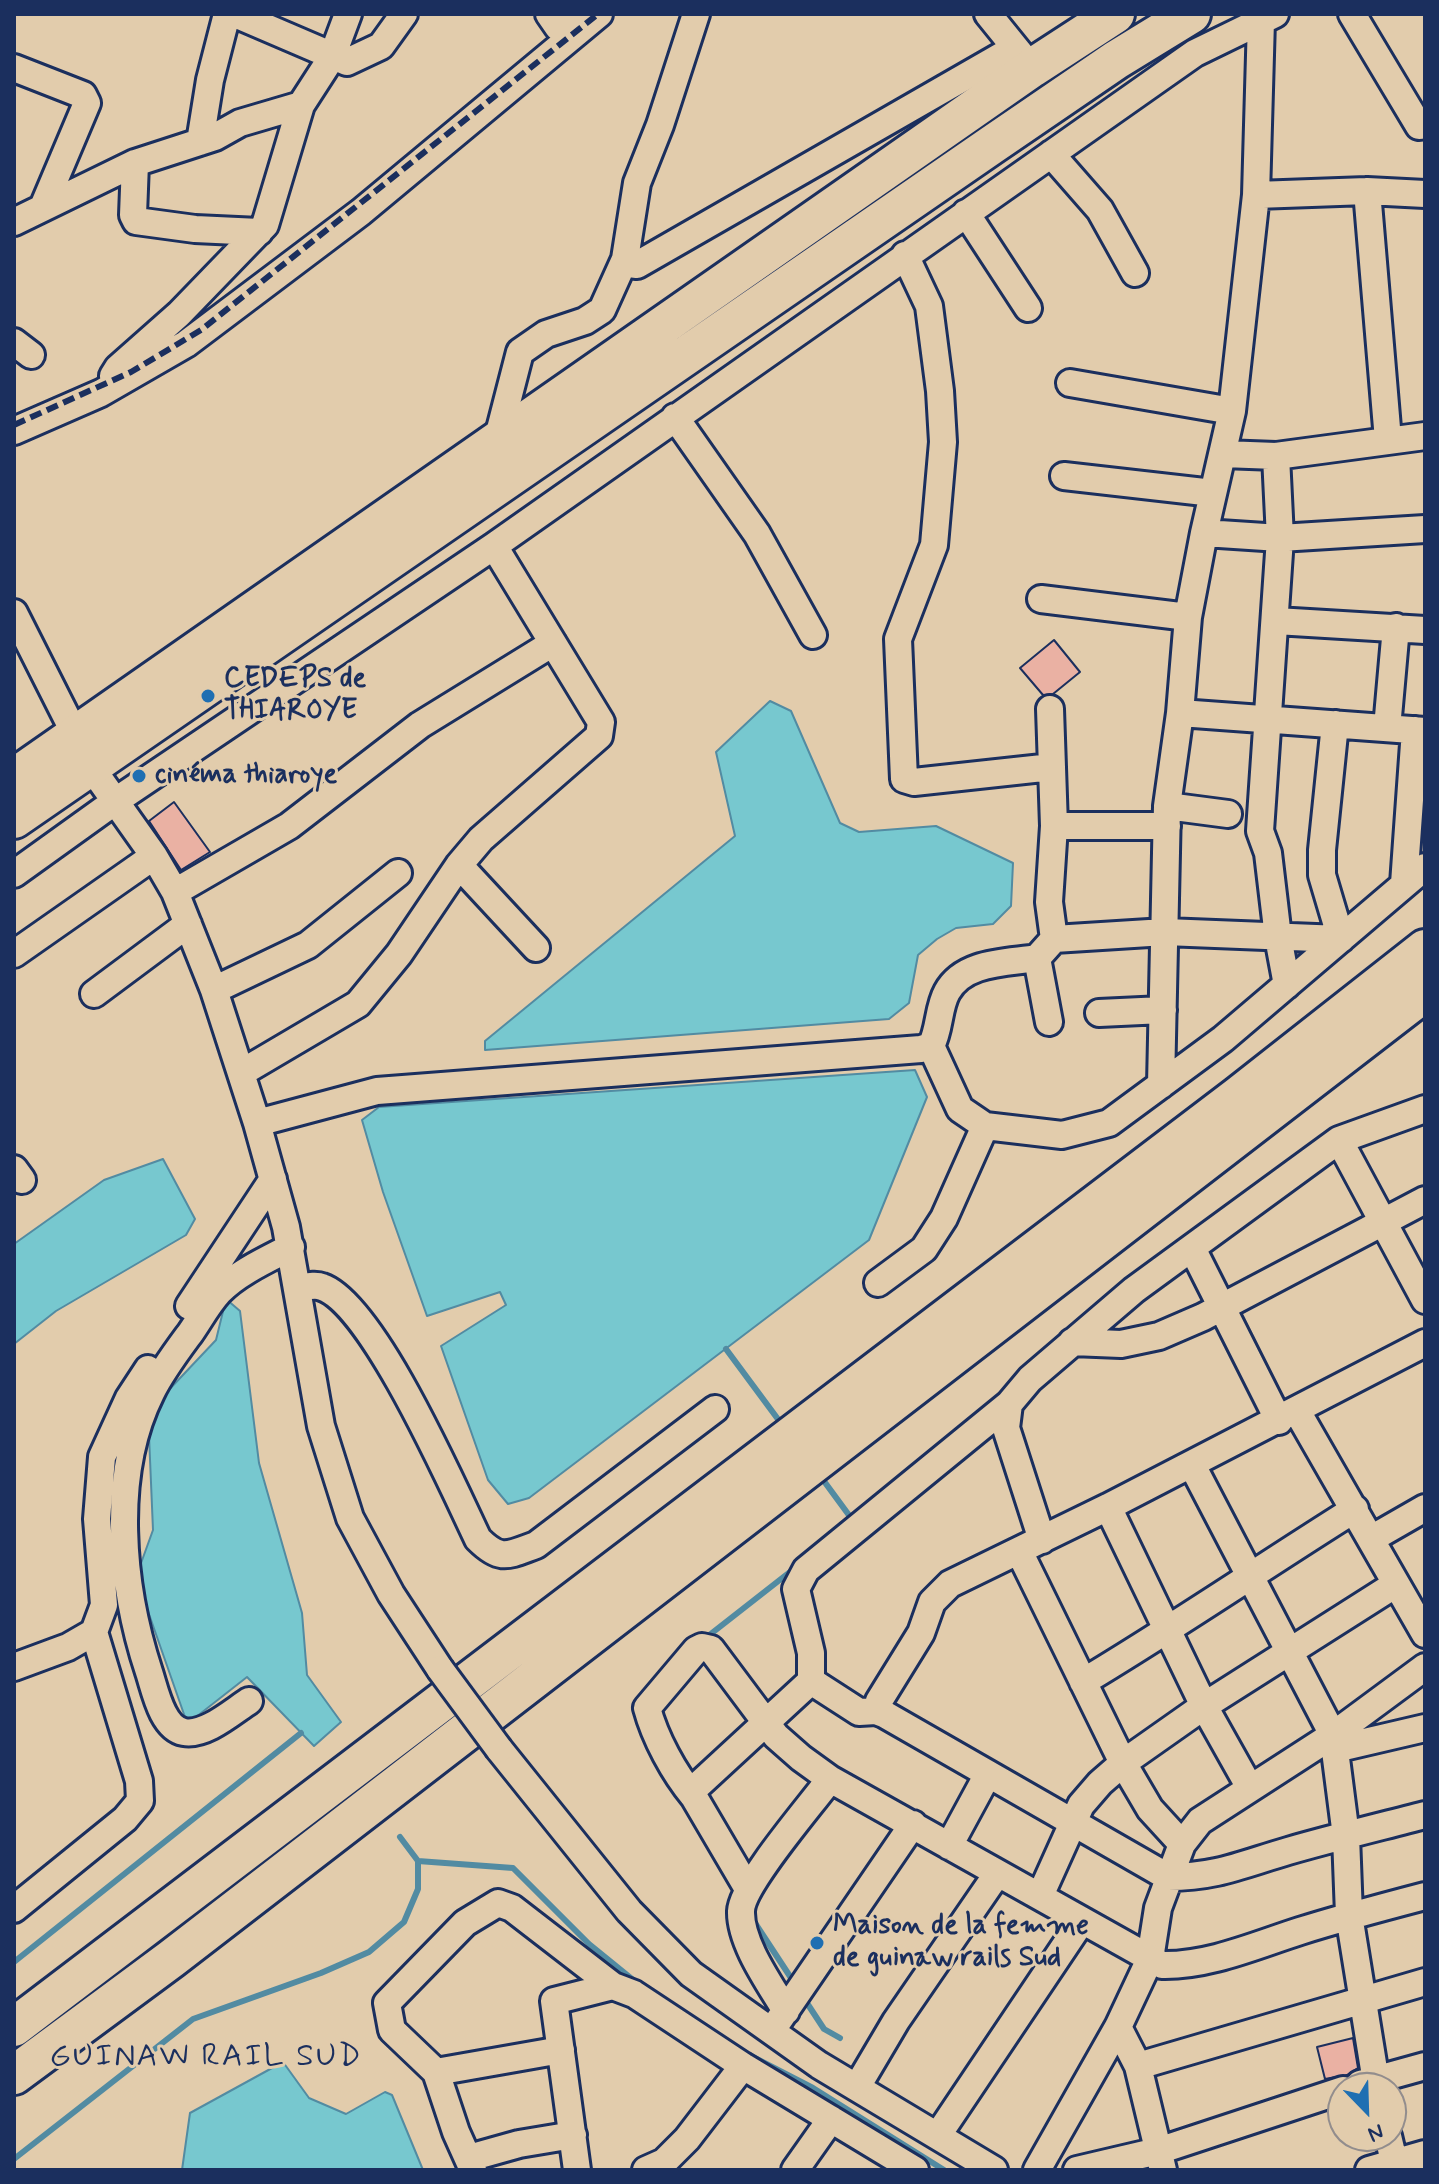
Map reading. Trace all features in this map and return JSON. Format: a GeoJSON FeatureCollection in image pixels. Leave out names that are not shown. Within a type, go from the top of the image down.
{"type":"FeatureCollection","features":[{"type":"Feature","properties":{"kind":"highway"},"geometry":{"type":"LineString","coordinates":[[14,819],[84,751],[497,441],[1023,58],[1115,14]]}},
{"type":"Feature","properties":{"kind":"highway"},"geometry":{"type":"LineString","coordinates":[[14,778],[84,751],[1116,60],[1191,14]]}},
{"type":"Feature","properties":{"kind":"highway"},"geometry":{"type":"LineString","coordinates":[[14,2027],[1238,1096],[1425,949]]}},
{"type":"Feature","properties":{"kind":"highway"},"geometry":{"type":"LineString","coordinates":[[14,2075],[171,1959],[1425,992]]}},
{"type":"Feature","properties":{"kind":"street"},"geometry":{"type":"LineString","coordinates":[[200,142],[210,80],[227,14]]}},
{"type":"Feature","properties":{"kind":"street"},"geometry":{"type":"LineString","coordinates":[[235,14],[347,62],[381,46],[404,14]]}},
{"type":"Feature","properties":{"kind":"street"},"geometry":{"type":"LineString","coordinates":[[101,393],[118,368],[179,314],[265,225],[301,105],[332,57],[348,14]]}},
{"type":"Feature","properties":{"kind":"street"},"geometry":{"type":"LineString","coordinates":[[549,14],[558,27],[575,14]]}},
{"type":"Feature","properties":{"kind":"street"},"geometry":{"type":"LineString","coordinates":[[14,431],[101,393],[175,351],[240,305],[361,212],[599,14]]}},
{"type":"Feature","properties":{"kind":"street"},"geometry":{"type":"LineString","coordinates":[[497,441],[520,352],[546,334],[585,321],[602,310],[625,259],[637,183],[660,125],[696,14]]}},
{"type":"Feature","properties":{"kind":"street"},"geometry":{"type":"LineString","coordinates":[[625,259],[629,264],[637,265],[1023,58],[988,14]]}},
{"type":"Feature","properties":{"kind":"street"},"geometry":{"type":"LineString","coordinates":[[1352,14],[1419,126]]}},
{"type":"Feature","properties":{"kind":"street"},"geometry":{"type":"LineString","coordinates":[[14,874],[117,800],[494,546],[1195,53],[1268,17]]}},
{"type":"Feature","properties":{"kind":"street"},"geometry":{"type":"LineString","coordinates":[[1161,1085],[1167,816],[1188,617],[1232,411],[1256,195],[1268,17]]}},
{"type":"Feature","properties":{"kind":"street"},"geometry":{"type":"LineString","coordinates":[[14,68],[83,95],[87,103],[43,207]]}},
{"type":"Feature","properties":{"kind":"street"},"geometry":{"type":"LineString","coordinates":[[14,222],[135,163],[200,142],[240,123],[301,105]]}},
{"type":"Feature","properties":{"kind":"street"},"geometry":{"type":"LineString","coordinates":[[1051,154],[1100,210],[1135,273]]}},
{"type":"Feature","properties":{"kind":"street"},"geometry":{"type":"LineString","coordinates":[[135,163],[133,215],[136,221],[195,229],[259,232]]}},
{"type":"Feature","properties":{"kind":"street"},"geometry":{"type":"LineString","coordinates":[[1256,195],[1367,191],[1425,194]]}},
{"type":"Feature","properties":{"kind":"street"},"geometry":{"type":"LineString","coordinates":[[1367,191],[1388,440]]}},
{"type":"Feature","properties":{"kind":"street"},"geometry":{"type":"LineString","coordinates":[[966,213],[1028,308]]}},
{"type":"Feature","properties":{"kind":"street"},"geometry":{"type":"LineString","coordinates":[[905,255],[929,306],[943,442],[934,545],[898,639],[904,779],[914,782],[1052,767]]}},
{"type":"Feature","properties":{"kind":"street"},"geometry":{"type":"LineString","coordinates":[[1070,383],[1232,411]]}},
{"type":"Feature","properties":{"kind":"street"},"geometry":{"type":"LineString","coordinates":[[675,417],[757,534],[813,635]]}},
{"type":"Feature","properties":{"kind":"street"},"geometry":{"type":"LineString","coordinates":[[1223,454],[1276,456],[1425,436]]}},
{"type":"Feature","properties":{"kind":"street"},"geometry":{"type":"LineString","coordinates":[[1276,456],[1280,538],[1260,831],[1268,853],[1287,985]]}},
{"type":"Feature","properties":{"kind":"street"},"geometry":{"type":"LineString","coordinates":[[1064,476],[1213,493]]}},
{"type":"Feature","properties":{"kind":"street"},"geometry":{"type":"LineString","coordinates":[[1204,533],[1280,538],[1425,529]]}},
{"type":"Feature","properties":{"kind":"street"},"geometry":{"type":"LineString","coordinates":[[241,1073],[358,1004],[399,954],[459,865],[481,839],[599,736],[601,722],[494,546]]}},
{"type":"Feature","properties":{"kind":"street"},"geometry":{"type":"LineString","coordinates":[[1041,599],[1188,617]]}},
{"type":"Feature","properties":{"kind":"street"},"geometry":{"type":"LineString","coordinates":[[14,613],[84,751],[175,892],[214,990],[257,1123],[291,1247],[321,1426],[350,1518],[391,1594],[440,1669],[499,1749],[629,1911],[691,1974],[778,2022],[857,2087],[994,2170]]}},
{"type":"Feature","properties":{"kind":"street"},"geometry":{"type":"LineString","coordinates":[[1276,621],[1425,630]]}},
{"type":"Feature","properties":{"kind":"street"},"geometry":{"type":"LineString","coordinates":[[1387,728],[1396,627]]}},
{"type":"Feature","properties":{"kind":"street"},"geometry":{"type":"LineString","coordinates":[[175,892],[289,826],[420,725],[553,643]]}},
{"type":"Feature","properties":{"kind":"street"},"geometry":{"type":"LineString","coordinates":[[1049,1022],[1046,948],[1054,826],[1050,709]]}},
{"type":"Feature","properties":{"kind":"street"},"geometry":{"type":"LineString","coordinates":[[1180,713],[1420,731],[1404,884]]}},
{"type":"Feature","properties":{"kind":"street"},"geometry":{"type":"LineString","coordinates":[[1335,724],[1322,875],[1341,939]]}},
{"type":"Feature","properties":{"kind":"street"},"geometry":{"type":"LineString","coordinates":[[1054,826],[1228,814]]}},
{"type":"Feature","properties":{"kind":"street"},"geometry":{"type":"LineString","coordinates":[[14,954],[154,856]]}},
{"type":"Feature","properties":{"kind":"street"},"geometry":{"type":"LineString","coordinates":[[459,865],[536,948]]}},
{"type":"Feature","properties":{"kind":"street"},"geometry":{"type":"LineString","coordinates":[[931,1046],[960,1109],[985,1126],[1062,1135],[1109,1123],[1223,1039],[1425,867]]}},
{"type":"Feature","properties":{"kind":"street"},"geometry":{"type":"LineString","coordinates":[[214,990],[308,945],[398,873]]}},
{"type":"Feature","properties":{"kind":"street"},"geometry":{"type":"LineString","coordinates":[[94,994],[188,924]]}},
{"type":"Feature","properties":{"kind":"street"},"geometry":{"type":"LineString","coordinates":[[257,1123],[377,1091],[921,1049],[931,1046],[946,992],[965,972],[1046,948],[1165,932],[1341,939]]}},
{"type":"Feature","properties":{"kind":"street"},"geometry":{"type":"LineString","coordinates":[[1099,1013],[1163,1010]]}},
{"type":"Feature","properties":{"kind":"street"},"geometry":{"type":"LineString","coordinates":[[694,1797],[695,1788],[811,1681],[811,1653],[796,1589],[806,1570],[1009,1404],[1030,1379],[1134,1290],[1339,1140],[1425,1109]]}},
{"type":"Feature","properties":{"kind":"street"},"geometry":{"type":"LineString","coordinates":[[878,1283],[924,1249],[944,1218],[985,1126]]}},
{"type":"Feature","properties":{"kind":"street"},"geometry":{"type":"LineString","coordinates":[[1339,1140],[1425,1300]]}},
{"type":"Feature","properties":{"kind":"street"},"geometry":{"type":"LineString","coordinates":[[14,1909],[125,1819],[140,1801],[139,1781],[94,1632],[104,1605],[97,1519],[102,1457],[129,1398],[273,1179]]}},
{"type":"Feature","properties":{"kind":"street"},"geometry":{"type":"LineString","coordinates":[[1072,1342],[1121,1344],[1159,1336],[1222,1307],[1425,1200]]}},
{"type":"Feature","properties":{"kind":"street"},"geometry":{"type":"LineString","coordinates":[[249,1701],[201,1731],[185,1732],[172,1726],[160,1705],[140,1645],[125,1569],[126,1496],[140,1421],[151,1392],[182,1344],[220,1291],[291,1247]]}},
{"type":"Feature","properties":{"kind":"street"},"geometry":{"type":"LineString","coordinates":[[1192,1248],[1222,1307],[1288,1416],[1355,1509],[1425,1634]]}},
{"type":"Feature","properties":{"kind":"street"},"geometry":{"type":"LineString","coordinates":[[297,1288],[320,1286],[336,1296],[364,1323],[404,1391],[478,1539],[490,1551],[505,1556],[536,1545],[715,1409]]}},
{"type":"Feature","properties":{"kind":"street"},"geometry":{"type":"LineString","coordinates":[[876,1711],[921,1633],[932,1602],[950,1584],[1192,1465],[1425,1343]]}},
{"type":"Feature","properties":{"kind":"street"},"geometry":{"type":"LineString","coordinates":[[1009,1404],[1006,1428],[1030,1546],[1083,1682],[1123,1763],[1150,1809],[1182,1844]]}},
{"type":"Feature","properties":{"kind":"street"},"geometry":{"type":"LineString","coordinates":[[1192,1465],[1334,1742],[1346,1836],[1349,1915],[1374,2072]]}},
{"type":"Feature","properties":{"kind":"street"},"geometry":{"type":"LineString","coordinates":[[1108,1507],[1204,1706],[1250,1788]]}},
{"type":"Feature","properties":{"kind":"street"},"geometry":{"type":"LineString","coordinates":[[1371,1539],[1425,1508]]}},
{"type":"Feature","properties":{"kind":"street"},"geometry":{"type":"LineString","coordinates":[[1083,1682],[1168,1632],[1250,1575],[1355,1509]]}},
{"type":"Feature","properties":{"kind":"street"},"geometry":{"type":"LineString","coordinates":[[1040,1896],[1081,1805],[1100,1783],[1204,1706],[1396,1584]]}},
{"type":"Feature","properties":{"kind":"street"},"geometry":{"type":"LineString","coordinates":[[14,1667],[68,1647],[94,1632]]}},
{"type":"Feature","properties":{"kind":"street"},"geometry":{"type":"LineString","coordinates":[[748,1889],[684,1785],[647,1708],[696,1650],[702,1647],[711,1649],[776,1736],[830,1779],[1162,1965],[1183,1965],[1349,1915],[1425,1896]]}},
{"type":"Feature","properties":{"kind":"street"},"geometry":{"type":"LineString","coordinates":[[1046,2167],[1150,1959],[1158,1908],[1182,1844],[1200,1821],[1250,1788],[1334,1742],[1425,1667]]}},
{"type":"Feature","properties":{"kind":"street"},"geometry":{"type":"LineString","coordinates":[[811,1681],[859,1712],[876,1711],[1168,1877],[1193,1877],[1230,1871],[1287,1851],[1425,1815]]}},
{"type":"Feature","properties":{"kind":"street"},"geometry":{"type":"LineString","coordinates":[[1334,1742],[1425,1728]]}},
{"type":"Feature","properties":{"kind":"street"},"geometry":{"type":"LineString","coordinates":[[949,1846],[988,1774]]}},
{"type":"Feature","properties":{"kind":"street"},"geometry":{"type":"LineString","coordinates":[[778,2022],[748,1945],[741,1911],[748,1889],[830,1779]]}},
{"type":"Feature","properties":{"kind":"street"},"geometry":{"type":"LineString","coordinates":[[778,2022],[913,1824]]}},
{"type":"Feature","properties":{"kind":"street"},"geometry":{"type":"LineString","coordinates":[[857,2087],[896,2021],[997,1874]]}},
{"type":"Feature","properties":{"kind":"street"},"geometry":{"type":"LineString","coordinates":[[573,2135],[519,2144],[471,2164],[456,2132],[436,2072],[392,2030],[387,2003],[465,1923],[498,1903],[512,1908],[613,1986],[634,1994],[743,2066],[914,2170]]}},
{"type":"Feature","properties":{"kind":"street"},"geometry":{"type":"LineString","coordinates":[[938,2135],[1081,1922]]}},
{"type":"Feature","properties":{"kind":"street"},"geometry":{"type":"LineString","coordinates":[[1138,2066],[1425,1982]]}},
{"type":"Feature","properties":{"kind":"street"},"geometry":{"type":"LineString","coordinates":[[577,2170],[554,2001],[613,1986]]}},
{"type":"Feature","properties":{"kind":"street"},"geometry":{"type":"LineString","coordinates":[[1118,2027],[1138,2066],[1160,2160]]}},
{"type":"Feature","properties":{"kind":"street"},"geometry":{"type":"LineString","coordinates":[[436,2072],[561,2050]]}},
{"type":"Feature","properties":{"kind":"street"},"geometry":{"type":"LineString","coordinates":[[646,2170],[664,2162],[687,2139],[743,2066]]}},
{"type":"Feature","properties":{"kind":"street"},"geometry":{"type":"LineString","coordinates":[[1077,2170],[1160,2160],[1327,2096]]}},
{"type":"Feature","properties":{"kind":"street"},"geometry":{"type":"LineString","coordinates":[[795,2170],[831,2119]]}},
{"type":"Feature","properties":{"kind":"street"},"geometry":{"type":"LineString","coordinates":[[1386,2168],[1425,2154]]}},
{"type":"Feature","properties":{"kind":"water"},"geometry":{"type":"Polygon","coordinates":[[[770,701],[791,711],[840,823],[859,832],[936,826],[1013,863],[1011,906],[993,924],[956,928],[918,955],[909,1003],[889,1019],[485,1050],[485,1041],[735,836],[716,752],[770,701]]]}},
{"type":"Feature","properties":{"kind":"water"},"geometry":{"type":"Polygon","coordinates":[[[915,1070],[927,1097],[869,1240],[529,1498],[508,1504],[488,1480],[441,1346],[506,1305],[500,1292],[427,1316],[383,1192],[362,1120],[379,1107],[915,1070]]]}},
{"type":"Feature","properties":{"kind":"water"},"geometry":{"type":"Polygon","coordinates":[[[163,1159],[195,1219],[186,1235],[56,1311],[14,1344],[14,1244],[104,1180],[163,1159]]]}},
{"type":"Feature","properties":{"kind":"water"},"geometry":{"type":"Polygon","coordinates":[[[226,1299],[240,1311],[259,1463],[302,1613],[307,1675],[341,1722],[314,1746],[247,1677],[196,1717],[186,1720],[136,1577],[153,1530],[148,1412],[216,1340],[226,1299]]]}},
{"type":"Feature","properties":{"kind":"water"},"geometry":{"type":"Polygon","coordinates":[[[283,2062],[309,2098],[346,2114],[385,2092],[392,2095],[423,2170],[182,2170],[190,2113],[283,2062]]]}},
{"type":"Feature","properties":{"kind":"building"},"geometry":{"type":"Polygon","coordinates":[[[1054,640],[1080,672],[1053,694],[1043,695],[1020,668],[1054,640]]]}},
{"type":"Feature","properties":{"kind":"building"},"geometry":{"type":"Polygon","coordinates":[[[174,802],[210,852],[181,870],[149,821],[174,802]]]}},
{"type":"Feature","properties":{"kind":"building"},"geometry":{"type":"Polygon","coordinates":[[[1353,2038],[1358,2068],[1352,2072],[1327,2072],[1325,2079],[1317,2047],[1353,2038]]]}},
{"type":"Feature","properties":{"kind":"waterway"},"geometry":{"type":"LineString","coordinates":[[726,1349],[783,1426]]}},
{"type":"Feature","properties":{"kind":"waterway"},"geometry":{"type":"LineString","coordinates":[[818,1473],[854,1522]]}},
{"type":"Feature","properties":{"kind":"waterway"},"geometry":{"type":"LineString","coordinates":[[703,1640],[795,1568]]}},
{"type":"Feature","properties":{"kind":"waterway"},"geometry":{"type":"LineString","coordinates":[[14,1962],[301,1733]]}},
{"type":"Feature","properties":{"kind":"waterway"},"geometry":{"type":"LineString","coordinates":[[14,2159],[193,2019],[321,1973],[369,1952],[404,1922],[418,1889],[418,1861],[400,1837]]}},
{"type":"Feature","properties":{"kind":"waterway"},"geometry":{"type":"LineString","coordinates":[[418,1861],[513,1868],[589,1944],[637,1983]]}},
{"type":"Feature","properties":{"kind":"waterway"},"geometry":{"type":"LineString","coordinates":[[753,1920],[795,1984]]}},
{"type":"Feature","properties":{"kind":"waterway"},"geometry":{"type":"LineString","coordinates":[[803,1997],[824,2029],[840,2038]]}},
{"type":"Feature","properties":{"kind":"waterway"},"geometry":{"type":"LineString","coordinates":[[747,2054],[813,2088],[944,2170]]}},
{"type":"Feature","properties":{"kind":"railway"},"geometry":{"type":"LineString","coordinates":[[14,425],[131,372],[201,330],[598,14]]}},
{"type":"Feature","properties":{"kind":"place","name":"CEDEPS de THIAROYE"},"geometry":{"type":"Point","coordinates":[208,696]}},
{"type":"Feature","properties":{"kind":"place","name":"cinéma thiaroye"},"geometry":{"type":"Point","coordinates":[139,776]}},
{"type":"Feature","properties":{"kind":"place","name":"Maison de la femme de guinaw rails Sud"},"geometry":{"type":"Point","coordinates":[817,1943]}},
{"type":"Feature","properties":{"kind":"district","name":"GUINAW RAIL SUD"},"geometry":{"type":"Point","coordinates":[206,2058]}}]}
